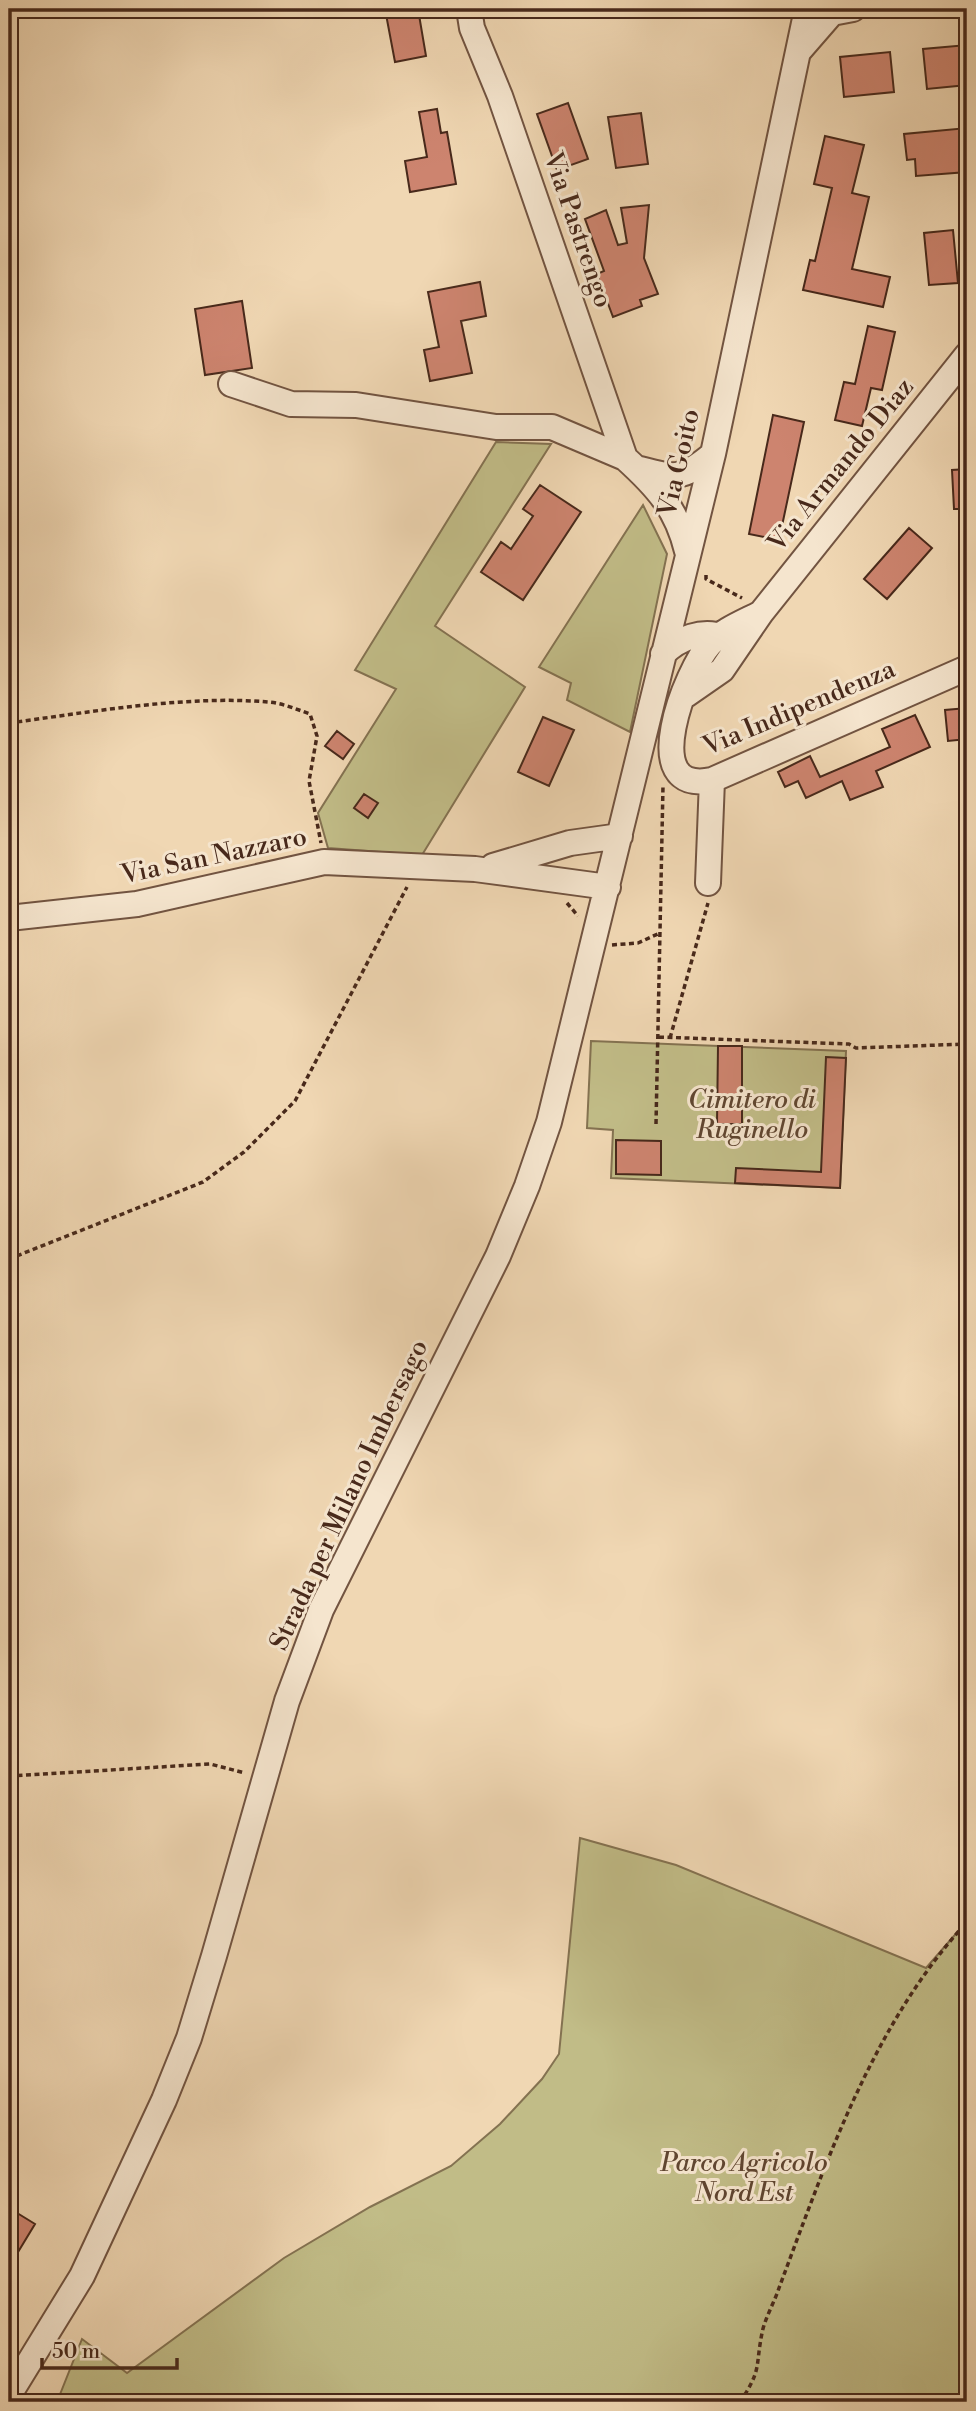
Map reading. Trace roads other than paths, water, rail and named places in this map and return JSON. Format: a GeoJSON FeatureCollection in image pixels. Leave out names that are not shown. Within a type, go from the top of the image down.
{"type":"FeatureCollection","features":[{"type":"Feature","properties":{"kind":"street","name":"Via Pastrengo"},"geometry":{"type":"LineString","coordinates":[[469,9],[472,29],[500,96],[631,463],[665,500],[681,524],[698,560]]}},
{"type":"Feature","properties":{"kind":"street","name":"Via Goito"},"geometry":{"type":"LineString","coordinates":[[607,887],[678,594],[698,560],[713,454],[807,9]]}},
{"type":"Feature","properties":{"kind":"street","name":"Via Goito"},"geometry":{"type":"LineString","coordinates":[[799,51],[843,10]]}},
{"type":"Feature","properties":{"kind":"street","name":"Via Armando Diaz"},"geometry":{"type":"LineString","coordinates":[[663,654],[682,640],[720,640],[761,613],[967,355]]}},
{"type":"Feature","properties":{"kind":"street"},"geometry":{"type":"LineString","coordinates":[[231,384],[291,404],[356,405],[496,427],[552,427],[631,463],[678,476],[691,472],[713,454]]}},
{"type":"Feature","properties":{"kind":"street"},"geometry":{"type":"LineString","coordinates":[[678,594],[691,621],[720,640]]}},
{"type":"Feature","properties":{"kind":"street","name":"Via Indipendenza"},"geometry":{"type":"LineString","coordinates":[[720,640],[698,662],[675,719],[670,742],[676,768],[694,780],[712,780],[967,668]]}},
{"type":"Feature","properties":{"kind":"street"},"geometry":{"type":"LineString","coordinates":[[656,683],[685,695]]}},
{"type":"Feature","properties":{"kind":"street"},"geometry":{"type":"LineString","coordinates":[[708,883],[712,780]]}},
{"type":"Feature","properties":{"kind":"street","name":"Via San Nazzaro"},"geometry":{"type":"LineString","coordinates":[[475,869],[514,862],[570,843],[620,836]]}},
{"type":"Feature","properties":{"kind":"street"},"geometry":{"type":"LineString","coordinates":[[563,881],[570,843]]}},
{"type":"Feature","properties":{"kind":"street","name":"Via San Nazzaro"},"geometry":{"type":"LineString","coordinates":[[9,918],[137,904],[324,862],[475,869],[607,887]]}},
{"type":"Feature","properties":{"kind":"street","name":"Strada per Milano Imbersago"},"geometry":{"type":"LineString","coordinates":[[9,2395],[82,2276],[132,2171],[189,2038],[264,1775],[287,1701],[321,1610],[492,1268],[527,1185],[549,1122],[607,887]]}},
{"type":"Feature","properties":{"kind":"park label","name":"Cimitero di Ruginello"},"geometry":{"type":"Point","coordinates":[752,1115]}},
{"type":"Feature","properties":{"kind":"park label","name":"Parco Agricolo Nord Est"},"geometry":{"type":"Point","coordinates":[744,2178]}}]}
